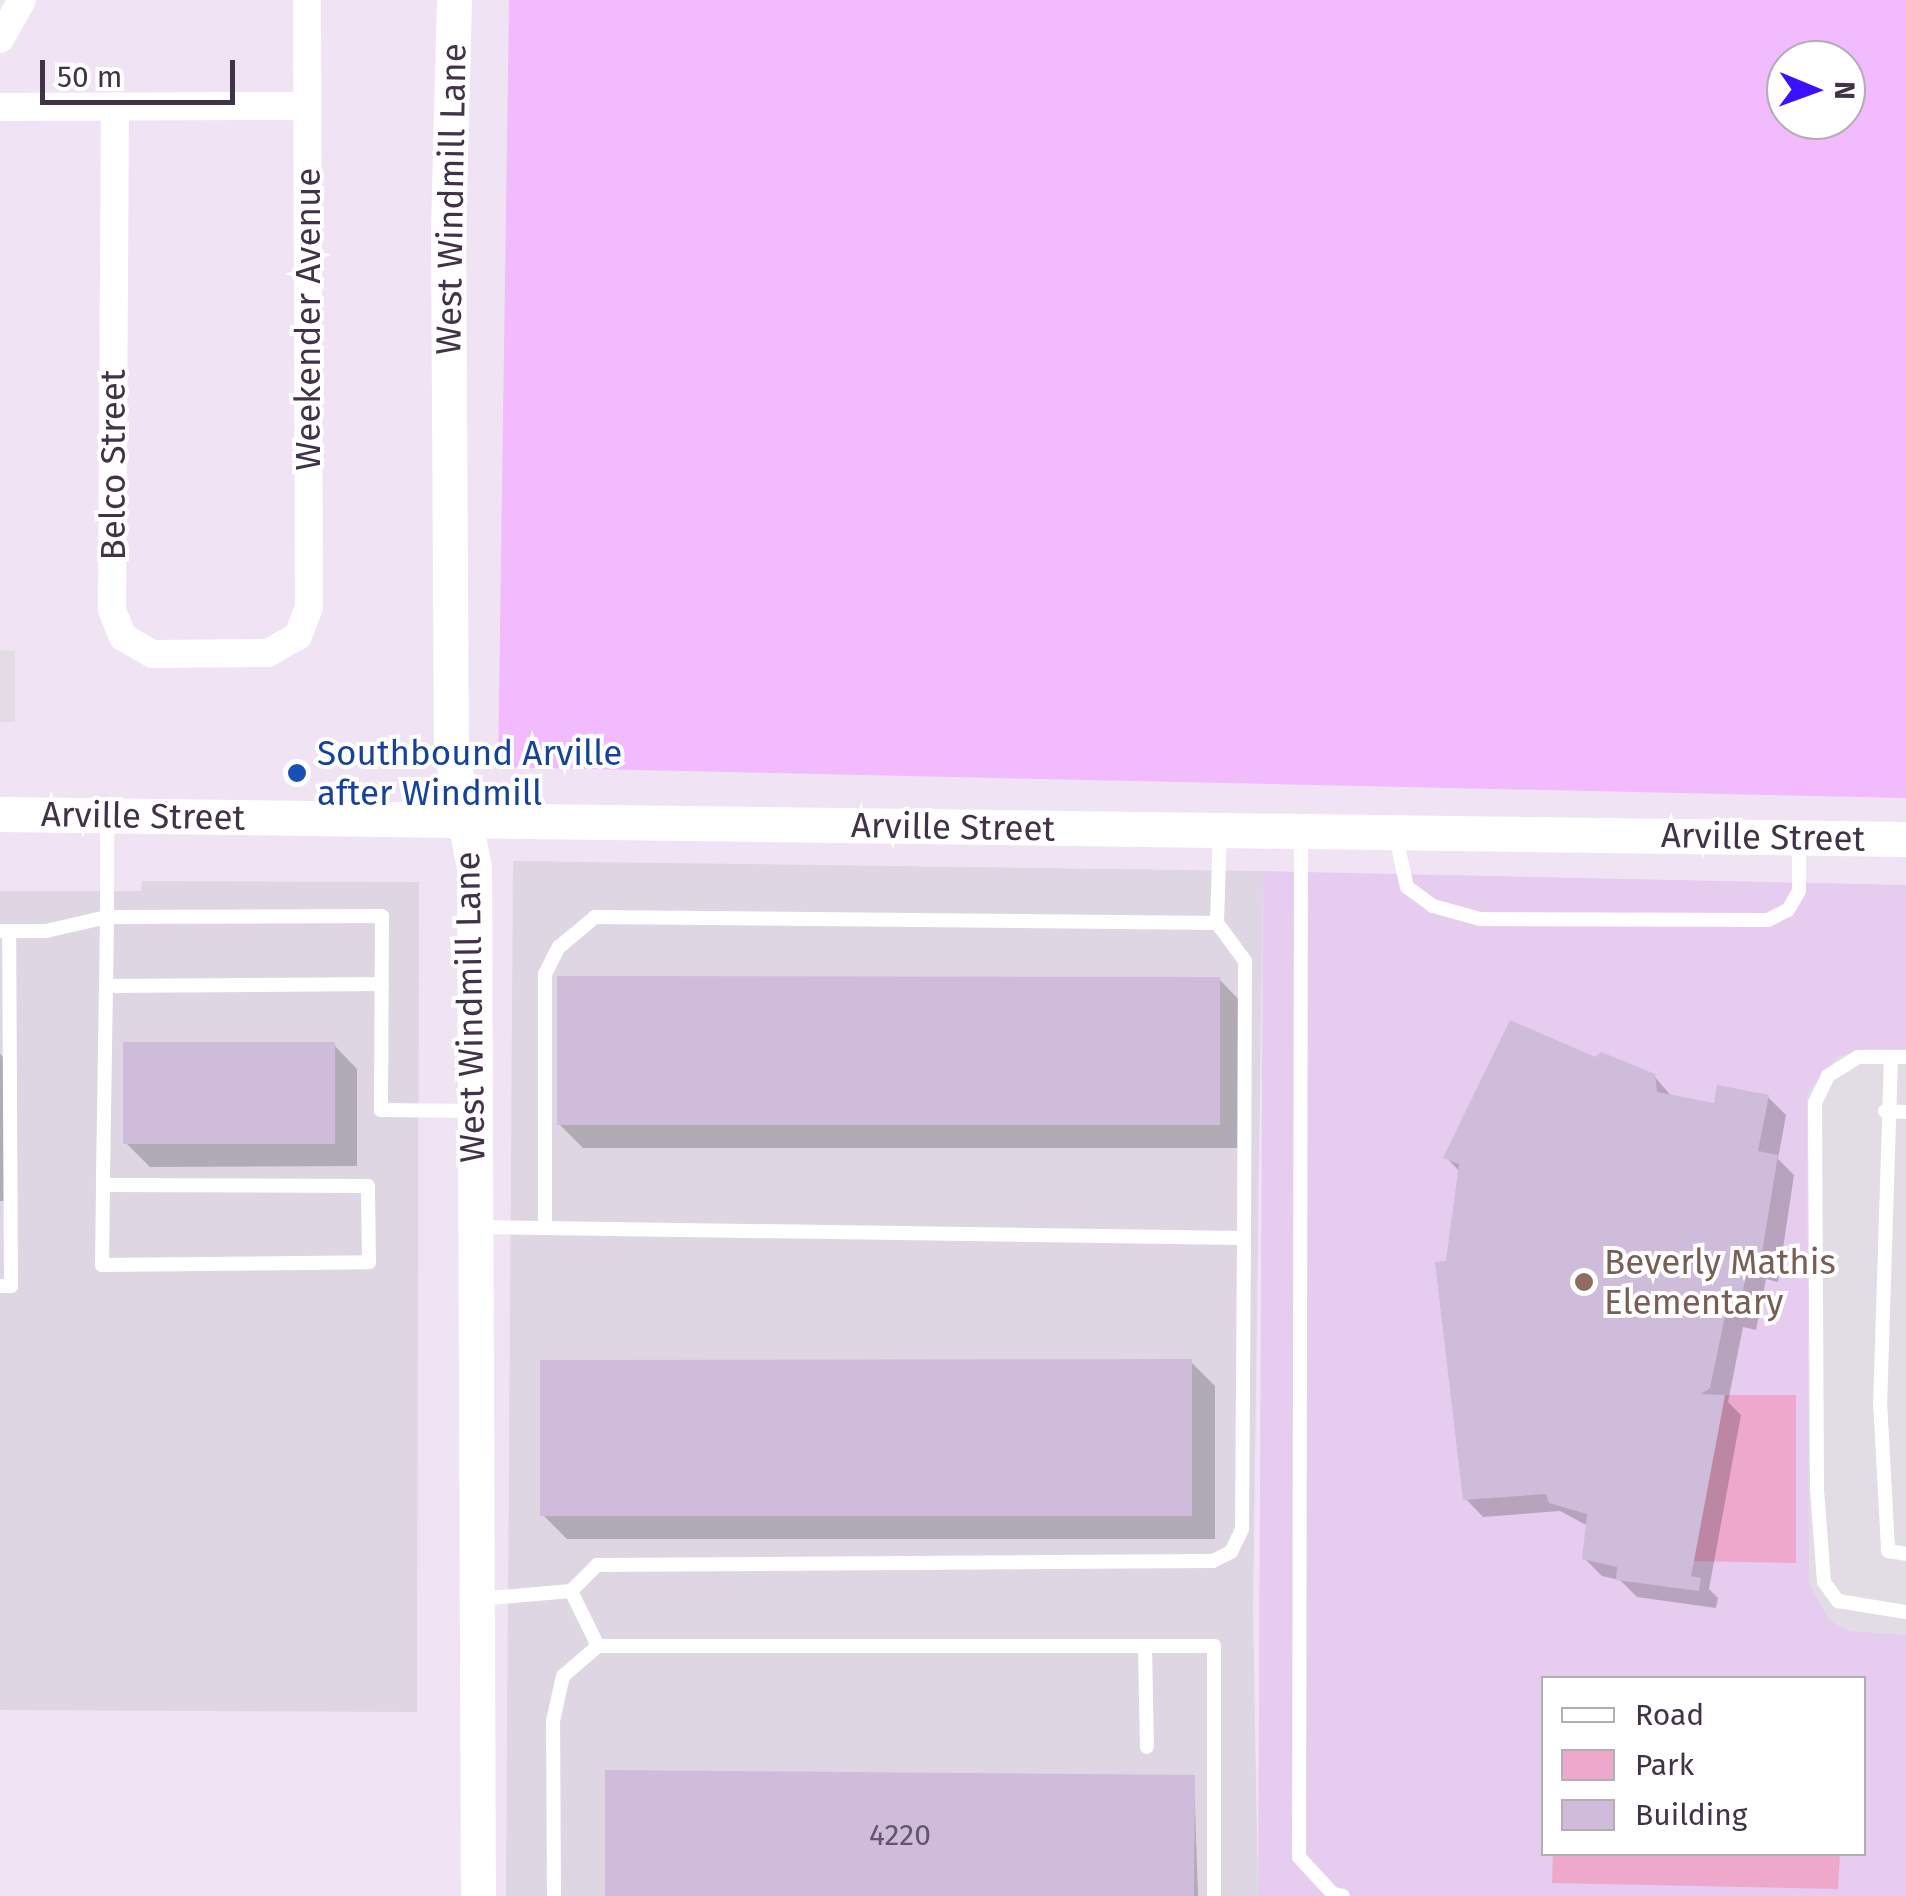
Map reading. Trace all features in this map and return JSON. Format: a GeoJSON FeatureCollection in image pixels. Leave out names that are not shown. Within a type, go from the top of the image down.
{"type":"FeatureCollection","features":[{"type":"Feature","properties":{"kind":"street"},"geometry":{"type":"LineString","coordinates":[[0,39],[22,0]]}},
{"type":"Feature","properties":{"kind":"street","name":"Weekender Avenue"},"geometry":{"type":"LineString","coordinates":[[298,636],[309,607],[307,0]]}},
{"type":"Feature","properties":{"kind":"street","name":"West Windmill Lane"},"geometry":{"type":"LineString","coordinates":[[454,0],[448,230],[451,732],[474,866],[472,1599],[478,1896]]}},
{"type":"Feature","properties":{"kind":"street","name":"Belco Street"},"geometry":{"type":"LineString","coordinates":[[115,106],[112,610],[123,637],[153,654],[268,653],[298,636]]}},
{"type":"Feature","properties":{"kind":"street"},"geometry":{"type":"LineString","coordinates":[[0,108],[308,106]]}},
{"type":"Feature","properties":{"kind":"street","name":"Arville Street"},"geometry":{"type":"LineString","coordinates":[[0,814],[1906,839]]}},
{"type":"Feature","properties":{"kind":"lane"},"geometry":{"type":"LineString","coordinates":[[103,1185],[368,1186],[369,1262],[102,1265],[107,815]]}},
{"type":"Feature","properties":{"kind":"lane"},"geometry":{"type":"LineString","coordinates":[[472,1599],[571,1592],[597,1565],[1213,1561],[1231,1552],[1242,1529],[1245,960],[1218,923],[1220,830]]}},
{"type":"Feature","properties":{"kind":"lane"},"geometry":{"type":"LineString","coordinates":[[1301,831],[1298,1858],[1333,1894],[1343,1896]]}},
{"type":"Feature","properties":{"kind":"lane"},"geometry":{"type":"LineString","coordinates":[[1394,832],[1407,888],[1433,906],[1480,920],[1768,920],[1788,910],[1799,892],[1799,838]]}},
{"type":"Feature","properties":{"kind":"lane"},"geometry":{"type":"LineString","coordinates":[[0,1286],[11,1286],[5,931],[46,931],[107,917],[382,916],[381,1110],[474,1111]]}},
{"type":"Feature","properties":{"kind":"lane"},"geometry":{"type":"LineString","coordinates":[[545,1228],[545,974],[559,947],[595,917],[1218,923]]}},
{"type":"Feature","properties":{"kind":"lane"},"geometry":{"type":"LineString","coordinates":[[106,986],[382,984]]}},
{"type":"Feature","properties":{"kind":"lane"},"geometry":{"type":"LineString","coordinates":[[1906,1554],[1888,1551],[1880,1400],[1885,1111],[1898,1057],[1858,1058],[1828,1076],[1814,1103],[1816,1489],[1824,1582],[1838,1602],[1906,1612]]}},
{"type":"Feature","properties":{"kind":"lane"},"geometry":{"type":"LineString","coordinates":[[1885,1111],[1906,1112]]}},
{"type":"Feature","properties":{"kind":"lane"},"geometry":{"type":"LineString","coordinates":[[473,1227],[1244,1238]]}},
{"type":"Feature","properties":{"kind":"lane"},"geometry":{"type":"LineString","coordinates":[[571,1592],[598,1646]]}},
{"type":"Feature","properties":{"kind":"lane"},"geometry":{"type":"LineString","coordinates":[[554,1896],[553,1721],[563,1676],[598,1646],[1214,1646],[1214,1896]]}},
{"type":"Feature","properties":{"kind":"lane"},"geometry":{"type":"LineString","coordinates":[[1145,1646],[1148,1747]]}},
{"type":"Feature","properties":{"kind":"shaded area"},"geometry":{"type":"Polygon","coordinates":[[[0,650],[15,651],[15,722],[0,722],[0,650]]]}},
{"type":"Feature","properties":{"kind":"shaded area"},"geometry":{"type":"Polygon","coordinates":[[[513,861],[1263,871],[1253,1610],[1258,1896],[506,1896],[513,861]]]}},
{"type":"Feature","properties":{"kind":"shaded area","name":"Beverly Mathis Elementary"},"geometry":{"type":"Polygon","coordinates":[[[1263,871],[1906,885],[1906,1896],[1258,1896],[1263,871]]]}},
{"type":"Feature","properties":{"kind":"shaded area"},"geometry":{"type":"Polygon","coordinates":[[[142,881],[419,882],[417,1712],[0,1710],[0,891],[141,891],[142,881]]]}},
{"type":"Feature","properties":{"kind":"shaded area"},"geometry":{"type":"Polygon","coordinates":[[[1863,1049],[1906,1049],[1906,1635],[1848,1631],[1829,1620],[1809,1583],[1807,1094],[1837,1057],[1863,1049]]]}},
{"type":"Feature","properties":{"kind":"green space"},"geometry":{"type":"Polygon","coordinates":[[[1725,1395],[1796,1395],[1796,1563],[1694,1561],[1725,1395]]]}},
{"type":"Feature","properties":{"kind":"green space"},"geometry":{"type":"Polygon","coordinates":[[[1553,1856],[1840,1856],[1838,1889],[1552,1883],[1553,1856]]]}},
{"type":"Feature","properties":{"kind":"sand"},"geometry":{"type":"Polygon","coordinates":[[[509,0],[1906,0],[1906,798],[498,767],[509,0]]]}},
{"type":"Feature","properties":{"kind":"building"},"geometry":{"type":"Polygon","coordinates":[[[557,976],[1220,977],[1220,1125],[557,1125],[557,976]]]}},
{"type":"Feature","properties":{"kind":"building"},"geometry":{"type":"Polygon","coordinates":[[[1510,1020],[1595,1057],[1601,1052],[1655,1074],[1657,1092],[1714,1103],[1717,1085],[1769,1095],[1758,1151],[1778,1155],[1760,1265],[1748,1263],[1739,1313],[1726,1311],[1710,1388],[1701,1394],[1725,1395],[1691,1576],[1701,1578],[1699,1591],[1616,1580],[1617,1567],[1582,1559],[1587,1514],[1549,1503],[1546,1494],[1463,1500],[1435,1262],[1446,1261],[1459,1164],[1443,1158],[1510,1020]]]}},
{"type":"Feature","properties":{"kind":"building"},"geometry":{"type":"Polygon","coordinates":[[[123,1042],[335,1042],[335,1144],[123,1144],[123,1042]]]}},
{"type":"Feature","properties":{"kind":"building"},"geometry":{"type":"Polygon","coordinates":[[[1192,1359],[1192,1516],[540,1516],[540,1360],[1192,1359]]]}},
{"type":"Feature","properties":{"kind":"building"},"geometry":{"type":"Polygon","coordinates":[[[605,1770],[1195,1775],[1194,1896],[605,1896],[605,1770]]]}},
{"type":"Feature","properties":{"kind":"place","name":"Southbound Arville after Windmill"},"geometry":{"type":"Point","coordinates":[297,773]}},
{"type":"Feature","properties":{"kind":"place","name":"Beverly Mathis Elementary"},"geometry":{"type":"Point","coordinates":[1584,1282]}}]}
